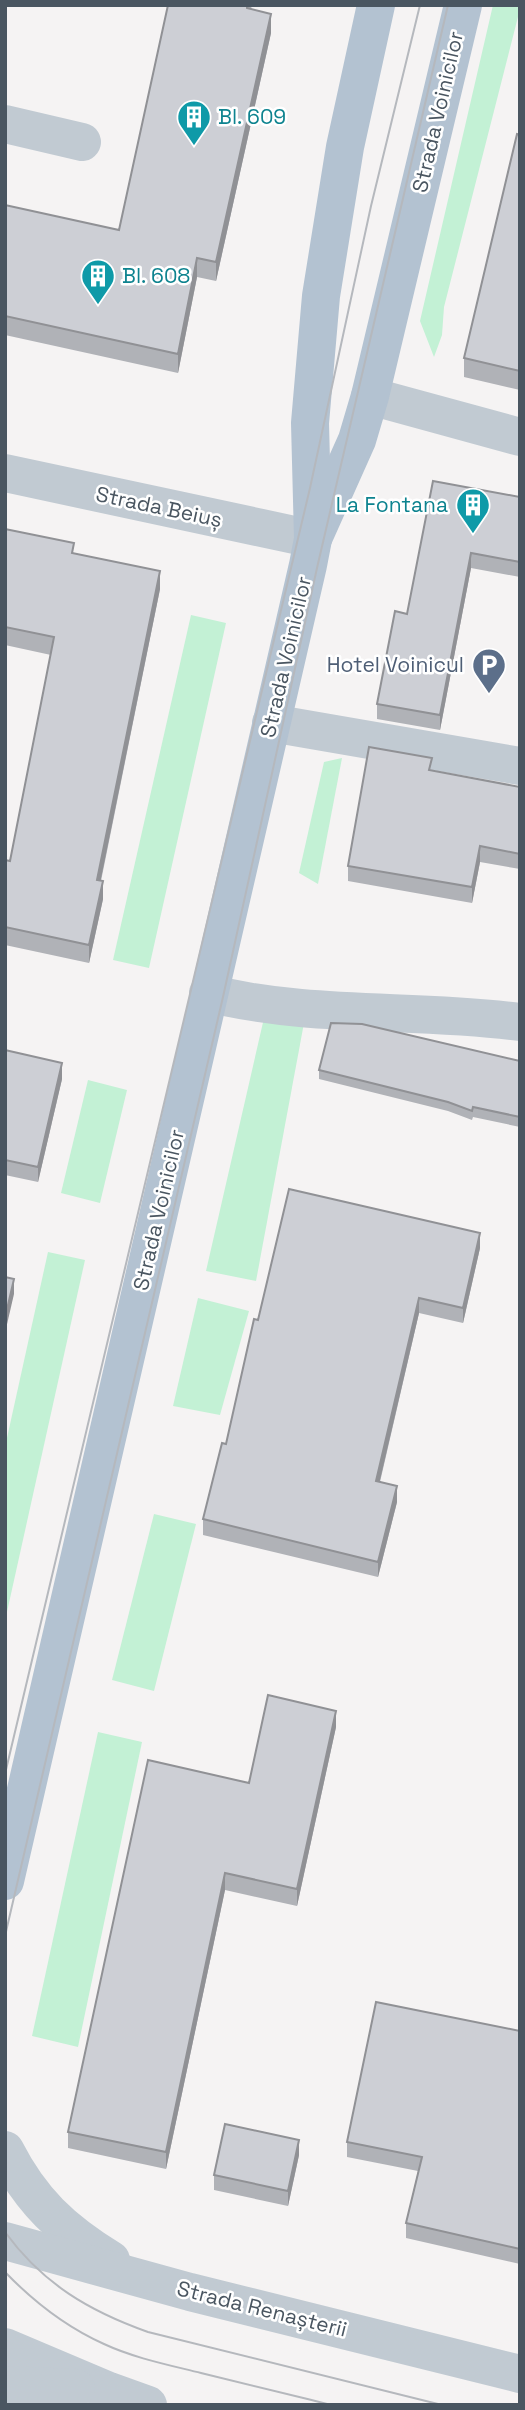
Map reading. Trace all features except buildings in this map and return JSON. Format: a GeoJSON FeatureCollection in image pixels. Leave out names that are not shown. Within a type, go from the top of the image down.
{"type":"FeatureCollection","features":[{"type":"Feature","properties":{"kind":"main road","name":"Strada Voinicilor"},"geometry":{"type":"LineString","coordinates":[[313,539],[310,423],[321,296],[345,147],[376,5]]}},
{"type":"Feature","properties":{"kind":"main road","name":"Strada Voinicilor"},"geometry":{"type":"LineString","coordinates":[[5,1881],[313,539],[357,440],[370,396],[464,5]]}},
{"type":"Feature","properties":{"kind":"street"},"geometry":{"type":"LineString","coordinates":[[5,124],[82,142]]}},
{"type":"Feature","properties":{"kind":"street"},"geometry":{"type":"LineString","coordinates":[[370,396],[520,437]]}},
{"type":"Feature","properties":{"kind":"street","name":"Strada Beiuș"},"geometry":{"type":"LineString","coordinates":[[5,473],[313,539]]}},
{"type":"Feature","properties":{"kind":"street"},"geometry":{"type":"LineString","coordinates":[[271,723],[520,766]]}},
{"type":"Feature","properties":{"kind":"street"},"geometry":{"type":"LineString","coordinates":[[208,993],[300,1009],[472,1016],[520,1023]]}},
{"type":"Feature","properties":{"kind":"street"},"geometry":{"type":"LineString","coordinates":[[5,2150],[18,2175],[52,2217],[77,2238],[150,2280]]}},
{"type":"Feature","properties":{"kind":"street","name":"Strada Renașterii"},"geometry":{"type":"LineString","coordinates":[[5,2241],[520,2374]]}},
{"type":"Feature","properties":{"kind":"street"},"geometry":{"type":"LineString","coordinates":[[5,2347],[148,2405]]}},
{"type":"Feature","properties":{"kind":"street"},"geometry":{"type":"LineString","coordinates":[[5,2385],[109,2391]]}},
{"type":"Feature","properties":{"kind":"green space"},"geometry":{"type":"Polygon","coordinates":[[[493,5],[520,5],[520,9],[444,307],[442,335],[434,357],[420,321],[493,5]]]}},
{"type":"Feature","properties":{"kind":"green space"},"geometry":{"type":"Polygon","coordinates":[[[191,615],[226,623],[149,968],[113,960],[191,615]]]}},
{"type":"Feature","properties":{"kind":"green space"},"geometry":{"type":"Polygon","coordinates":[[[342,758],[318,884],[299,873],[324,762],[342,758]]]}},
{"type":"Feature","properties":{"kind":"green space"},"geometry":{"type":"Polygon","coordinates":[[[264,1018],[304,1023],[256,1281],[206,1271],[264,1018]]]}},
{"type":"Feature","properties":{"kind":"green space"},"geometry":{"type":"Polygon","coordinates":[[[88,1080],[127,1090],[100,1203],[61,1193],[88,1080]]]}},
{"type":"Feature","properties":{"kind":"green space"},"geometry":{"type":"Polygon","coordinates":[[[48,1252],[85,1260],[5,1621],[5,1447],[48,1252]]]}},
{"type":"Feature","properties":{"kind":"green space"},"geometry":{"type":"Polygon","coordinates":[[[198,1298],[249,1311],[220,1415],[173,1406],[198,1298]]]}},
{"type":"Feature","properties":{"kind":"green space"},"geometry":{"type":"Polygon","coordinates":[[[154,1514],[196,1524],[154,1691],[112,1680],[154,1514]]]}},
{"type":"Feature","properties":{"kind":"green space"},"geometry":{"type":"Polygon","coordinates":[[[98,1732],[142,1742],[78,2047],[32,2036],[98,1732]]]}},
{"type":"Feature","properties":{"kind":"tram line"},"geometry":{"type":"LineString","coordinates":[[5,1774],[310,488],[371,206],[420,5]]}},
{"type":"Feature","properties":{"kind":"tram line"},"geometry":{"type":"LineString","coordinates":[[5,1936],[223,997],[317,568],[448,5]]}},
{"type":"Feature","properties":{"kind":"tram line"},"geometry":{"type":"LineString","coordinates":[[5,2232],[51,2281],[87,2305],[126,2324],[148,2332],[442,2405]]}},
{"type":"Feature","properties":{"kind":"tram line"},"geometry":{"type":"LineString","coordinates":[[5,2272],[27,2294],[64,2322],[115,2349],[164,2364],[331,2405]]}},
{"type":"Feature","properties":{"kind":"place","name":"Bl. 609"},"geometry":{"type":"Point","coordinates":[194,147]}},
{"type":"Feature","properties":{"kind":"place","name":"Bl. 608"},"geometry":{"type":"Point","coordinates":[98,306]}},
{"type":"Feature","properties":{"kind":"place","name":"La Fontana"},"geometry":{"type":"Point","coordinates":[473,535]}},
{"type":"Feature","properties":{"kind":"place","name":"Hotel Voinicul"},"geometry":{"type":"Point","coordinates":[489,695]}}]}
